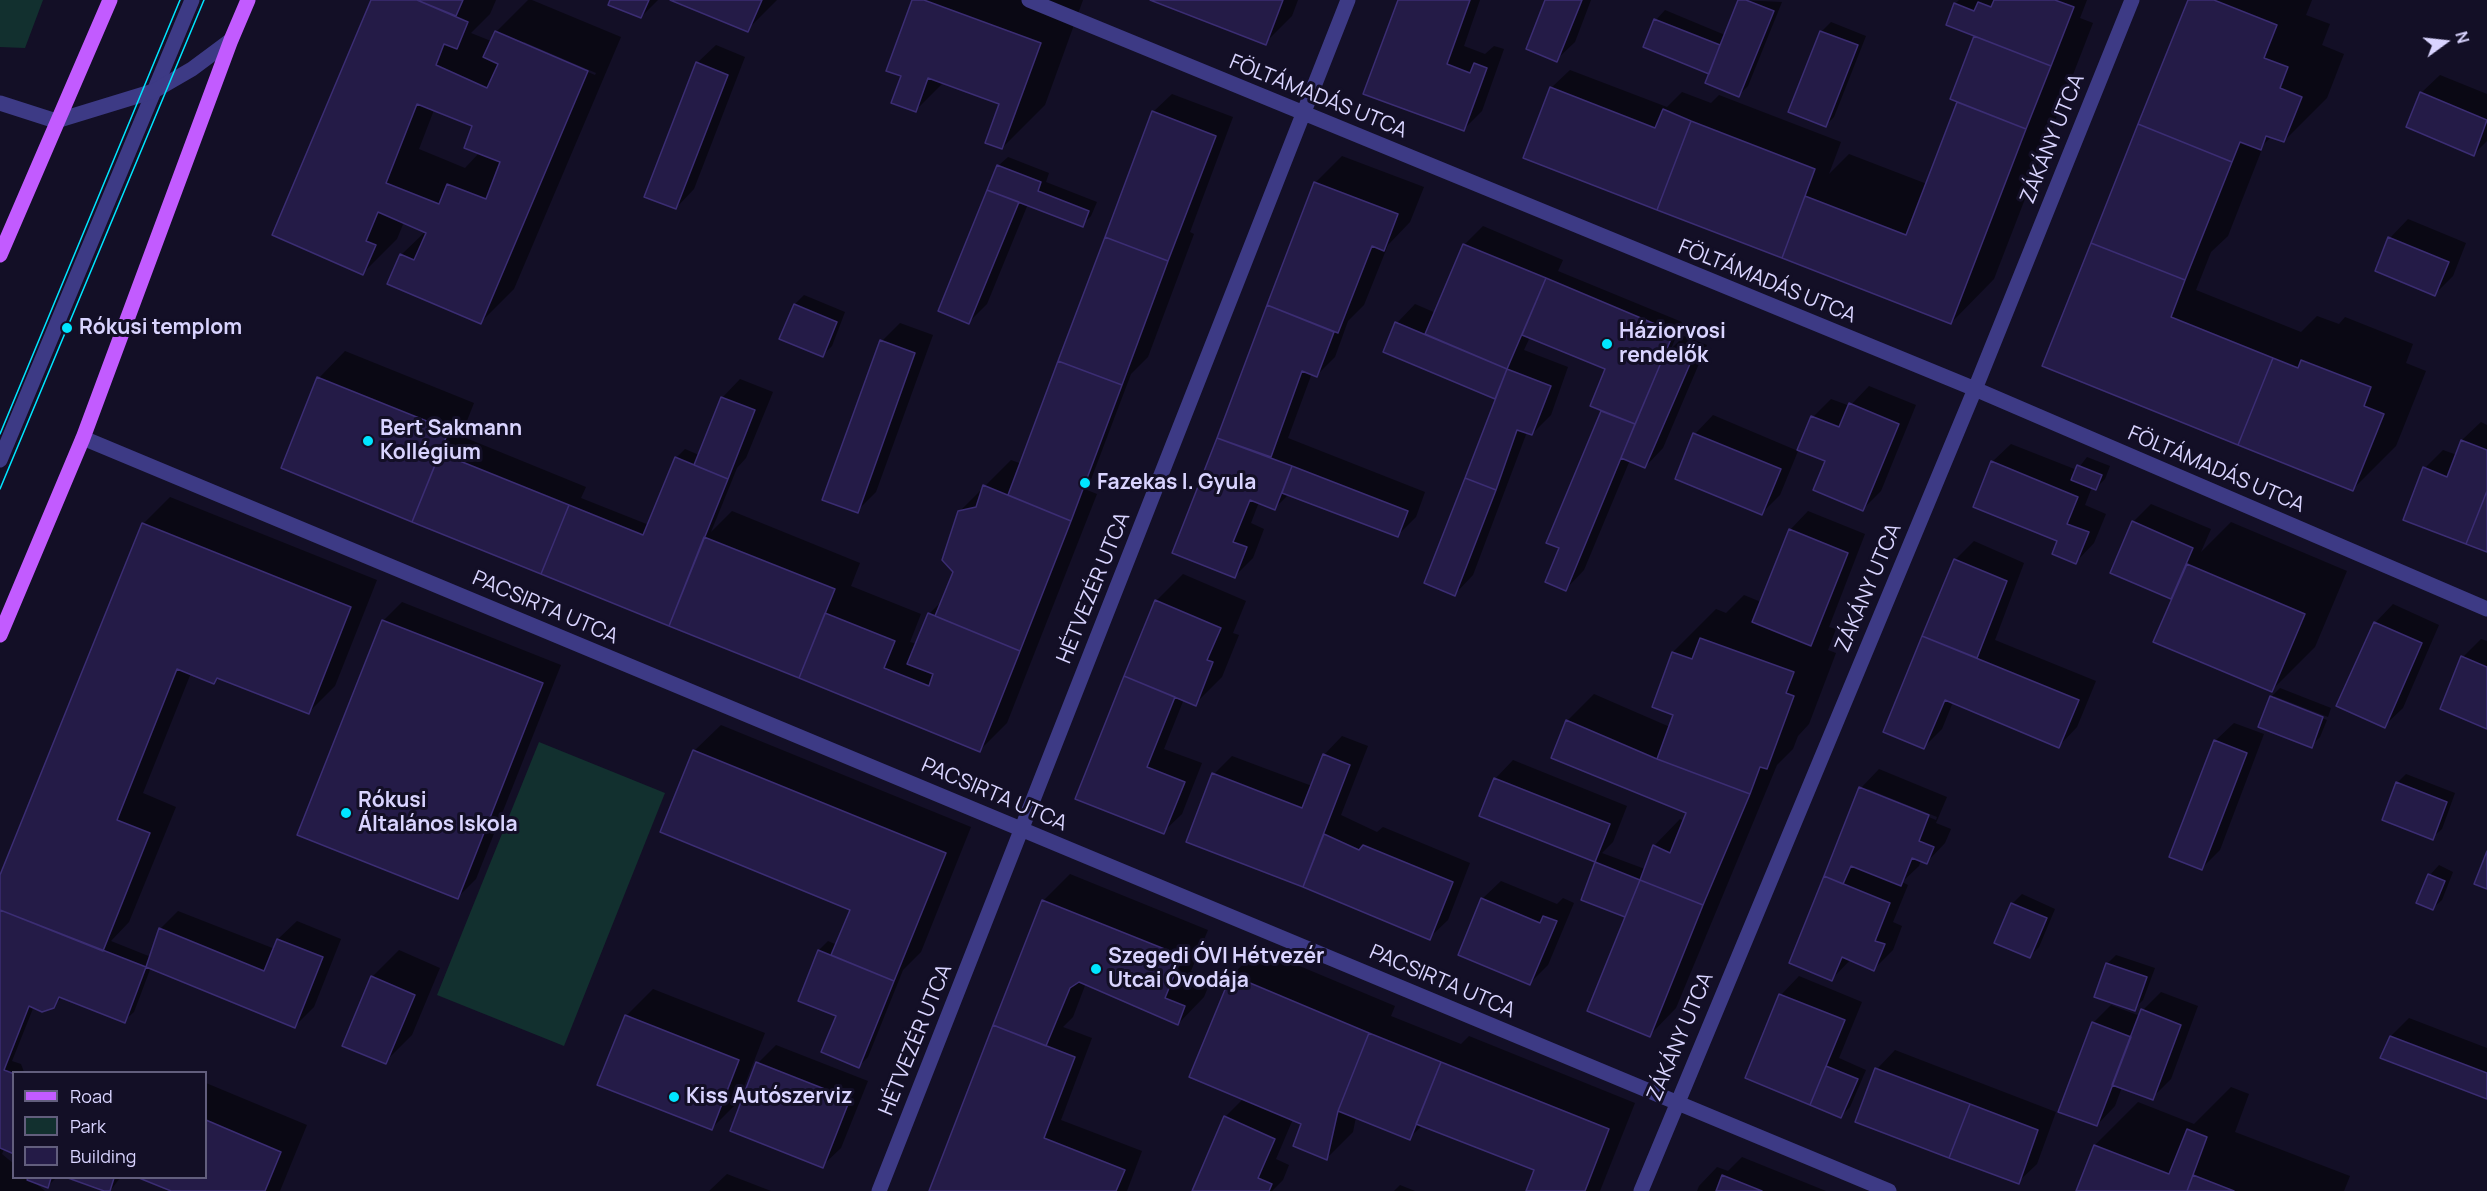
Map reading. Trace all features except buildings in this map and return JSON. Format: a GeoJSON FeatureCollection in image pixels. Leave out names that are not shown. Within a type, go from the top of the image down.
{"type":"FeatureCollection","features":[{"type":"Feature","properties":{"kind":"main road"},"geometry":{"type":"LineString","coordinates":[[0,255],[110,0]]}},
{"type":"Feature","properties":{"kind":"main road"},"geometry":{"type":"LineString","coordinates":[[0,635],[83,438],[231,40],[248,0]]}},
{"type":"Feature","properties":{"kind":"street"},"geometry":{"type":"LineString","coordinates":[[0,460],[192,0]]}},
{"type":"Feature","properties":{"kind":"street","name":"FÖLTÁMADÁS UTCA"},"geometry":{"type":"LineString","coordinates":[[1029,0],[1975,389],[2487,609]]}},
{"type":"Feature","properties":{"kind":"street","name":"HÉTVEZÉR UTCA"},"geometry":{"type":"LineString","coordinates":[[879,1191],[1348,0]]}},
{"type":"Feature","properties":{"kind":"street","name":"ZÁKÁNY UTCA"},"geometry":{"type":"LineString","coordinates":[[1641,1191],[1975,389],[2132,0]]}},
{"type":"Feature","properties":{"kind":"street"},"geometry":{"type":"LineString","coordinates":[[0,103],[56,121],[154,91],[192,69],[231,40]]}},
{"type":"Feature","properties":{"kind":"street","name":"PACSIRTA UTCA"},"geometry":{"type":"LineString","coordinates":[[83,438],[1888,1191]]}},
{"type":"Feature","properties":{"kind":"green space"},"geometry":{"type":"Polygon","coordinates":[[[0,0],[43,0],[25,48],[0,47],[0,0]]]}},
{"type":"Feature","properties":{"kind":"green space"},"geometry":{"type":"Polygon","coordinates":[[[539,742],[665,793],[564,1046],[437,995],[539,742]]]}},
{"type":"Feature","properties":{"kind":"tram line"},"geometry":{"type":"LineString","coordinates":[[0,434],[180,0]]}},
{"type":"Feature","properties":{"kind":"tram line"},"geometry":{"type":"LineString","coordinates":[[0,489],[204,0]]}},
{"type":"Feature","properties":{"kind":"place","name":"Rókusi templom"},"geometry":{"type":"Point","coordinates":[67,328]}},
{"type":"Feature","properties":{"kind":"place","name":"Háziorvosi rendelők"},"geometry":{"type":"Point","coordinates":[1607,344]}},
{"type":"Feature","properties":{"kind":"place","name":"Bert Sakmann Kollégium"},"geometry":{"type":"Point","coordinates":[368,441]}},
{"type":"Feature","properties":{"kind":"place","name":"Fazekas I. Gyula"},"geometry":{"type":"Point","coordinates":[1085,483]}},
{"type":"Feature","properties":{"kind":"place","name":"Rókusi Általános Iskola"},"geometry":{"type":"Point","coordinates":[346,813]}},
{"type":"Feature","properties":{"kind":"place","name":"Szegedi ÓVI Hétvezér Utcai Óvodája"},"geometry":{"type":"Point","coordinates":[1096,969]}},
{"type":"Feature","properties":{"kind":"place","name":"Kiss Autószerviz"},"geometry":{"type":"Point","coordinates":[674,1097]}}]}
